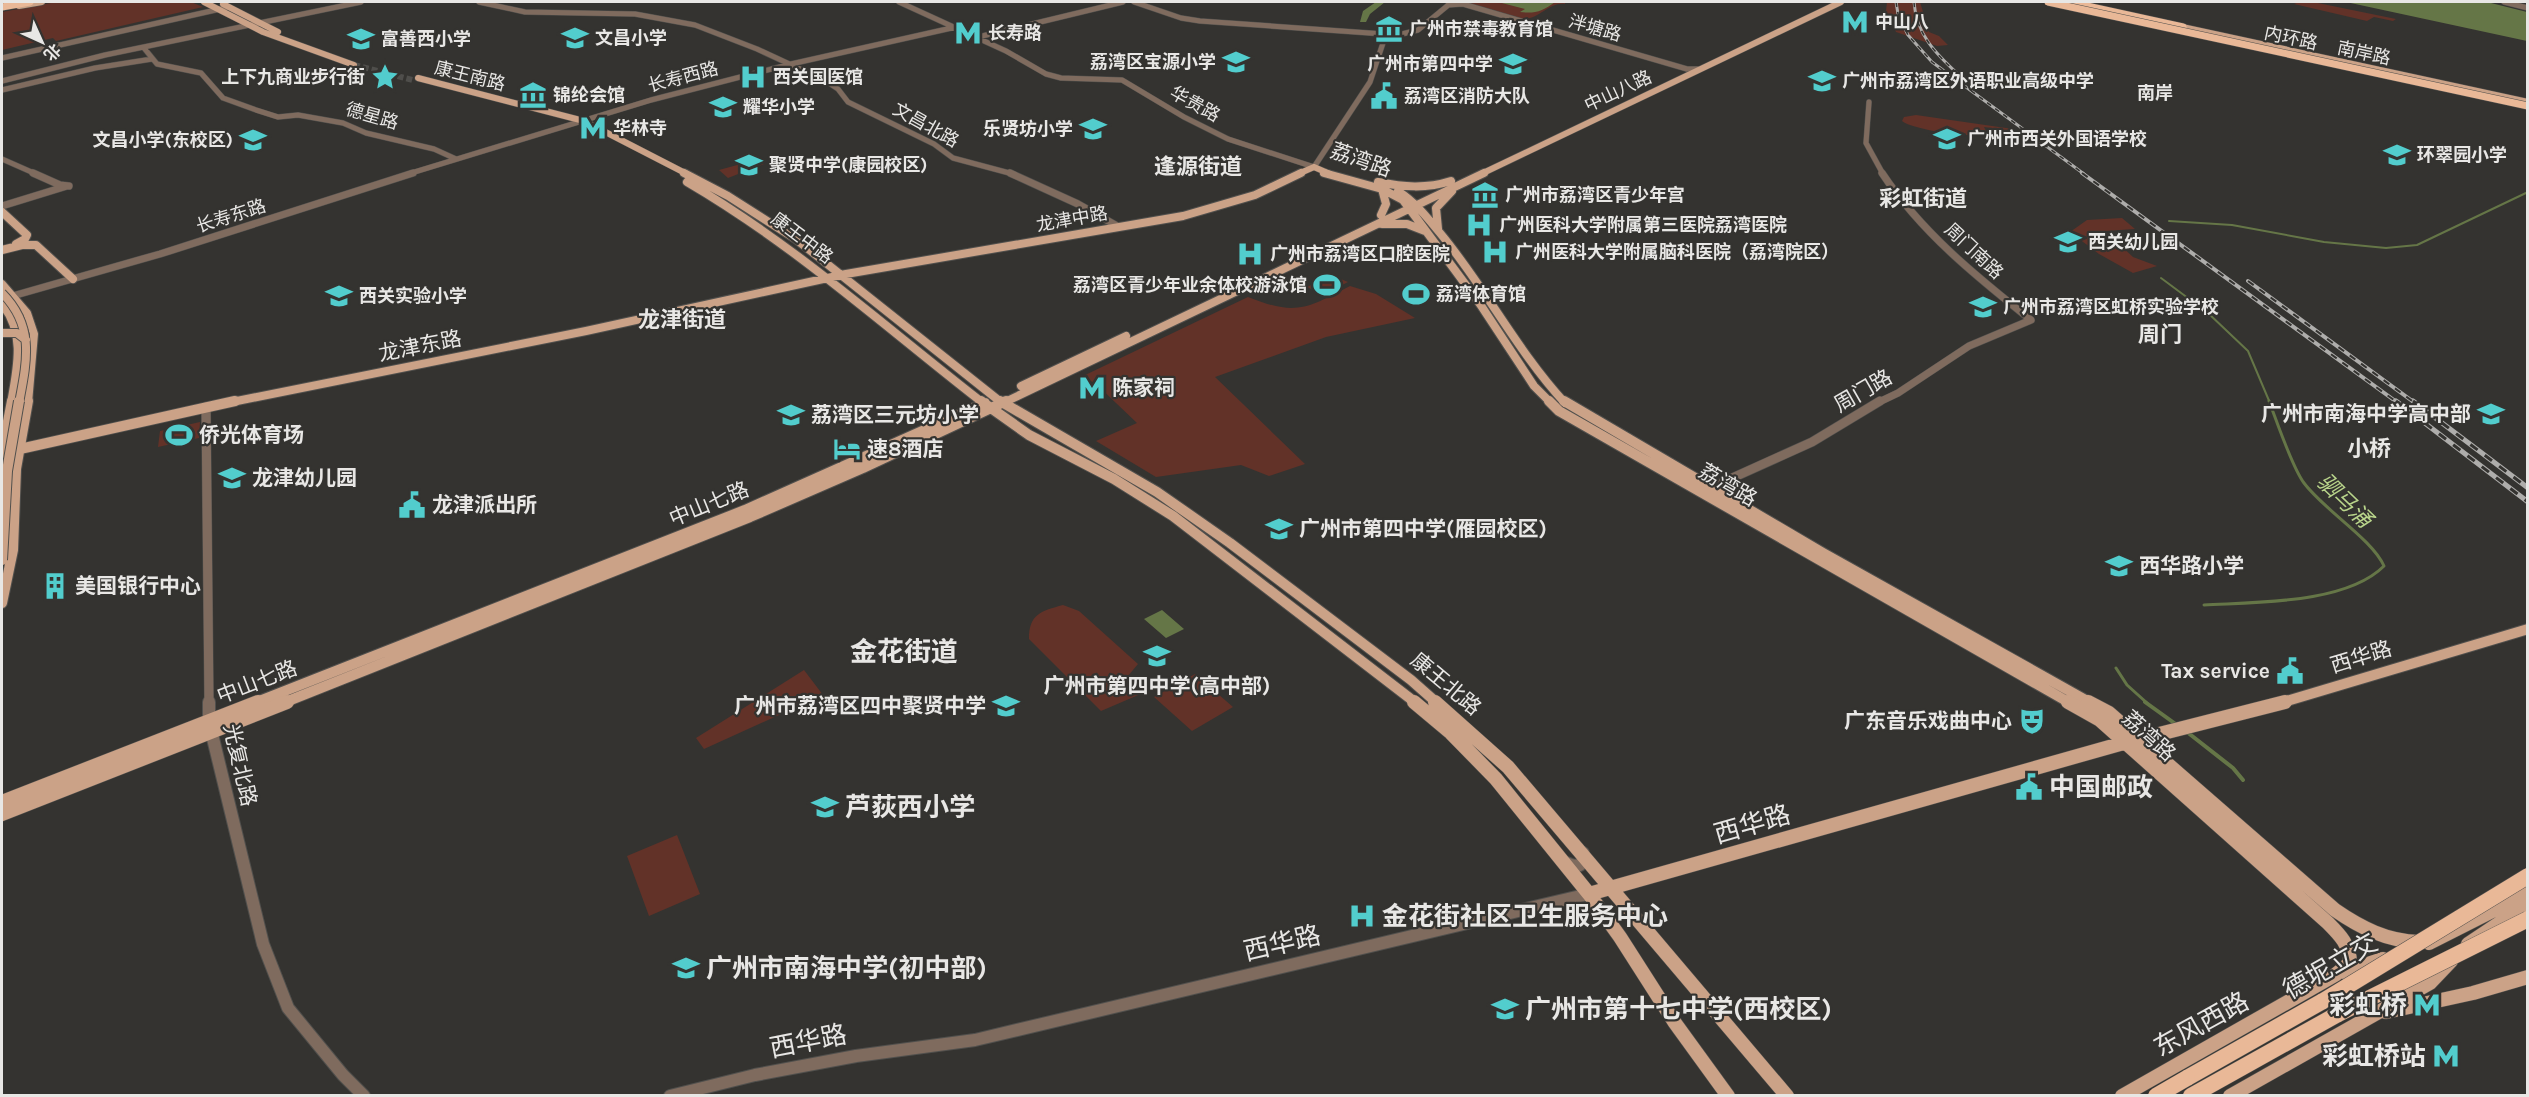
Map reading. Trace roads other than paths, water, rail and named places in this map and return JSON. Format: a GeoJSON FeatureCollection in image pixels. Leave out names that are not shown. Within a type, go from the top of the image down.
{"type":"FeatureCollection","features":[{"type":"Feature","properties":{"kind":"highway"},"geometry":{"type":"LineString","coordinates":[[2,7],[28,2]]}},
{"type":"Feature","properties":{"kind":"highway"},"geometry":{"type":"LineString","coordinates":[[2042,2],[2081,8]]}},
{"type":"Feature","properties":{"kind":"highway","name":"内环路"},"geometry":{"type":"LineString","coordinates":[[2048,2],[2528,104]]}},
{"type":"Feature","properties":{"kind":"highway","name":"内环路"},"geometry":{"type":"LineString","coordinates":[[2066,2],[2528,104]]}},
{"type":"Feature","properties":{"kind":"highway"},"geometry":{"type":"LineString","coordinates":[[2211,38],[2528,104]]}},
{"type":"Feature","properties":{"kind":"highway","name":"德坭立交"},"geometry":{"type":"LineString","coordinates":[[2156,1095],[2334,994],[2528,876]]}},
{"type":"Feature","properties":{"kind":"highway","name":"德坭立交"},"geometry":{"type":"LineString","coordinates":[[2191,1095],[2338,1014],[2524,905]]}},
{"type":"Feature","properties":{"kind":"main road"},"geometry":{"type":"LineString","coordinates":[[2,7],[42,2]]}},
{"type":"Feature","properties":{"kind":"main road"},"geometry":{"type":"LineString","coordinates":[[204,2],[249,25],[357,64],[287,36],[219,2]]}},
{"type":"Feature","properties":{"kind":"main road","name":"中山八路"},"geometry":{"type":"LineString","coordinates":[[1411,204],[1451,181],[1828,2]]}},
{"type":"Feature","properties":{"kind":"main road","name":"中山八路"},"geometry":{"type":"LineString","coordinates":[[1411,204],[1464,182],[1841,2]]}},
{"type":"Feature","properties":{"kind":"main road"},"geometry":{"type":"LineString","coordinates":[[2042,2],[2066,2],[2091,12],[2528,104]]}},
{"type":"Feature","properties":{"kind":"main road"},"geometry":{"type":"LineString","coordinates":[[2054,2],[2066,2]]}},
{"type":"Feature","properties":{"kind":"main road","name":"南岸路"},"geometry":{"type":"LineString","coordinates":[[2054,2],[2528,104]]}},
{"type":"Feature","properties":{"kind":"main road","name":"南岸路"},"geometry":{"type":"LineString","coordinates":[[2066,2],[2528,104]]}},
{"type":"Feature","properties":{"kind":"main road"},"geometry":{"type":"LineString","coordinates":[[2081,8],[2091,12]]}},
{"type":"Feature","properties":{"kind":"main road"},"geometry":{"type":"LineString","coordinates":[[2211,38],[2229,39]]}},
{"type":"Feature","properties":{"kind":"main road"},"geometry":{"type":"LineString","coordinates":[[2334,62],[2348,67]]}},
{"type":"Feature","properties":{"kind":"main road","name":"康王南路"},"geometry":{"type":"LineString","coordinates":[[573,124],[416,79],[584,121]]}},
{"type":"Feature","properties":{"kind":"main road","name":"康王中路"},"geometry":{"type":"LineString","coordinates":[[584,121],[708,184],[797,240],[993,403]]}},
{"type":"Feature","properties":{"kind":"main road","name":"康王中路"},"geometry":{"type":"LineString","coordinates":[[573,124],[720,200],[770,234],[993,403]]}},
{"type":"Feature","properties":{"kind":"main road","name":"荔湾路"},"geometry":{"type":"LineString","coordinates":[[1314,166],[1395,189],[1411,204],[1458,255],[1553,391],[1567,405],[2141,740],[2349,920],[2392,939],[2417,942],[2438,940]]}},
{"type":"Feature","properties":{"kind":"main road","name":"荔湾路"},"geometry":{"type":"LineString","coordinates":[[1314,166],[1321,172],[1382,189],[1411,204],[1428,233],[1480,304],[1534,386],[1558,411],[2104,717],[2125,743],[2339,934],[2351,954],[2350,963],[2335,975]]}},
{"type":"Feature","properties":{"kind":"main road","name":"龙津中路"},"geometry":{"type":"LineString","coordinates":[[827,278],[1183,216],[1235,202],[1277,185],[1314,166]]}},
{"type":"Feature","properties":{"kind":"main road"},"geometry":{"type":"LineString","coordinates":[[1364,180],[1416,189],[1431,188],[1451,181]]}},
{"type":"Feature","properties":{"kind":"main road"},"geometry":{"type":"LineString","coordinates":[[1443,238],[1437,227],[1436,208],[1443,199],[1464,182]]}},
{"type":"Feature","properties":{"kind":"main road"},"geometry":{"type":"LineString","coordinates":[[1381,215],[1386,204],[1382,189]]}},
{"type":"Feature","properties":{"kind":"main road","name":"中山七路"},"geometry":{"type":"LineString","coordinates":[[1048,378],[1381,215],[1411,204]]}},
{"type":"Feature","properties":{"kind":"main road","name":"中山七路"},"geometry":{"type":"LineString","coordinates":[[2,814],[211,727],[750,517],[853,472],[993,403],[1364,229],[1411,204]]}},
{"type":"Feature","properties":{"kind":"main road"},"geometry":{"type":"LineString","coordinates":[[2,212],[27,237],[2,249]]}},
{"type":"Feature","properties":{"kind":"main road"},"geometry":{"type":"LineString","coordinates":[[1364,229],[1400,223],[1413,225],[1428,233]]}},
{"type":"Feature","properties":{"kind":"main road"},"geometry":{"type":"LineString","coordinates":[[2,249],[36,245],[71,277]]}},
{"type":"Feature","properties":{"kind":"main road","name":"龙津东路"},"geometry":{"type":"LineString","coordinates":[[2,452],[206,407],[586,331],[827,278]]}},
{"type":"Feature","properties":{"kind":"main road"},"geometry":{"type":"LineString","coordinates":[[2,284],[27,313],[34,334],[28,400],[15,482],[13,550],[2,603]]}},
{"type":"Feature","properties":{"kind":"main road"},"geometry":{"type":"LineString","coordinates":[[2,293],[21,319],[26,340],[21,392],[7,471],[5,543],[2,560]]}},
{"type":"Feature","properties":{"kind":"main road"},"geometry":{"type":"LineString","coordinates":[[2,301],[15,324],[18,337],[11,404],[2,452]]}},
{"type":"Feature","properties":{"kind":"main road"},"geometry":{"type":"LineString","coordinates":[[2,333],[17,333],[26,340]]}},
{"type":"Feature","properties":{"kind":"main road","name":"康王北路"},"geometry":{"type":"LineString","coordinates":[[993,403],[1150,488],[1187,511],[1411,680],[1508,767],[1787,1095]]}},
{"type":"Feature","properties":{"kind":"main road","name":"康王北路"},"geometry":{"type":"LineString","coordinates":[[993,403],[1013,425],[1114,479],[1173,516],[1432,715],[1482,764],[1588,894],[1620,937],[1669,1015],[1728,1095]]}},
{"type":"Feature","properties":{"kind":"main road","name":"西华路"},"geometry":{"type":"LineString","coordinates":[[1588,894],[2125,743],[2206,725],[2528,629]]}},
{"type":"Feature","properties":{"kind":"main road","name":"中山七路"},"geometry":{"type":"LineString","coordinates":[[2,802],[211,727]]}},
{"type":"Feature","properties":{"kind":"main road"},"geometry":{"type":"LineString","coordinates":[[2230,1095],[2430,983],[2471,940],[2524,905]]}},
{"type":"Feature","properties":{"kind":"main road","name":"东风西路"},"geometry":{"type":"LineString","coordinates":[[2122,1095],[2335,975],[2438,940],[2524,905]]}},
{"type":"Feature","properties":{"kind":"main road"},"geometry":{"type":"LineString","coordinates":[[2374,1015],[2473,993],[2528,977]]}},
{"type":"Feature","properties":{"kind":"street"},"geometry":{"type":"LineString","coordinates":[[2,81],[261,22],[361,2]]}},
{"type":"Feature","properties":{"kind":"street","name":"文昌北路"},"geometry":{"type":"LineString","coordinates":[[479,2],[525,12],[630,14],[678,20],[714,32],[791,64],[834,86],[848,102],[934,144],[953,158],[1008,172],[1078,204],[1119,226]]}},
{"type":"Feature","properties":{"kind":"street","name":"华贵路"},"geometry":{"type":"LineString","coordinates":[[899,2],[956,27],[1032,68],[1061,78],[1122,80],[1184,117],[1228,139],[1263,152],[1314,166]]}},
{"type":"Feature","properties":{"kind":"street"},"geometry":{"type":"LineString","coordinates":[[978,38],[1123,2]]}},
{"type":"Feature","properties":{"kind":"street"},"geometry":{"type":"LineString","coordinates":[[1134,2],[1178,17],[1200,21],[1386,34],[1405,34],[1419,30],[1451,3],[1462,3],[1686,69]]}},
{"type":"Feature","properties":{"kind":"street"},"geometry":{"type":"LineString","coordinates":[[2504,2],[2528,8]]}},
{"type":"Feature","properties":{"kind":"street","name":"泮塘路"},"geometry":{"type":"LineString","coordinates":[[1462,3],[1686,69],[1698,69]]}},
{"type":"Feature","properties":{"kind":"street"},"geometry":{"type":"LineString","coordinates":[[2,58],[230,7]]}},
{"type":"Feature","properties":{"kind":"street","name":"长寿西路"},"geometry":{"type":"LineString","coordinates":[[456,159],[651,100],[791,64],[956,27]]}},
{"type":"Feature","properties":{"kind":"street"},"geometry":{"type":"LineString","coordinates":[[1314,166],[1370,82],[1386,34]]}},
{"type":"Feature","properties":{"kind":"street"},"geometry":{"type":"LineString","coordinates":[[2,90],[95,68],[152,59],[144,48]]}},
{"type":"Feature","properties":{"kind":"street","name":"德星路"},"geometry":{"type":"LineString","coordinates":[[152,59],[166,67],[201,74],[223,98],[278,117],[298,115],[343,123],[366,133],[434,149],[456,159]]}},
{"type":"Feature","properties":{"kind":"street","name":"周门南路"},"geometry":{"type":"LineString","coordinates":[[1869,102],[1866,143],[1883,175],[1912,211],[1962,265],[2031,320]]}},
{"type":"Feature","properties":{"kind":"street"},"geometry":{"type":"LineString","coordinates":[[2,159],[60,185],[69,186],[2,206]]}},
{"type":"Feature","properties":{"kind":"street","name":"长寿东路"},"geometry":{"type":"LineString","coordinates":[[2,301],[71,277],[170,251],[456,159]]}},
{"type":"Feature","properties":{"kind":"street","name":"周门路"},"geometry":{"type":"LineString","coordinates":[[1710,488],[1812,442],[1857,413],[1898,393],[1969,346],[2031,320]]}},
{"type":"Feature","properties":{"kind":"street","name":"光复北路"},"geometry":{"type":"LineString","coordinates":[[206,407],[211,727],[264,944],[288,1008],[343,1075],[364,1095]]}},
{"type":"Feature","properties":{"kind":"street"},"geometry":{"type":"LineString","coordinates":[[1562,861],[1574,866],[1580,865],[1583,861],[1583,853]]}},
{"type":"Feature","properties":{"kind":"street","name":"西华路"},"geometry":{"type":"LineString","coordinates":[[670,1095],[755,1075],[845,1058],[975,1040],[1588,894]]}},
{"type":"Feature","properties":{"kind":"street"},"geometry":{"type":"LineString","coordinates":[[2155,1077],[2175,1095]]}},
{"type":"Feature","properties":{"kind":"waterway"},"geometry":{"type":"LineString","coordinates":[[1363,20],[1366,13],[1381,2]]}},
{"type":"Feature","properties":{"kind":"waterway","name":"驷马涌"},"geometry":{"type":"LineString","coordinates":[[2169,221],[2232,225],[2324,242],[2386,248],[2417,245],[2528,192]]}},
{"type":"Feature","properties":{"kind":"waterway","name":"驷马涌"},"geometry":{"type":"LineString","coordinates":[[2161,278],[2208,313],[2248,351],[2270,403]]}},
{"type":"Feature","properties":{"kind":"waterway","name":"驷马涌"},"geometry":{"type":"LineString","coordinates":[[2204,605],[2299,599],[2324,594],[2347,588],[2384,566],[2369,545],[2323,504],[2299,476],[2269,401]]}},
{"type":"Feature","properties":{"kind":"waterway","name":"驷马涌"},"geometry":{"type":"LineString","coordinates":[[2116,668],[2127,685],[2147,703]]}},
{"type":"Feature","properties":{"kind":"waterway","name":"驷马涌"},"geometry":{"type":"LineString","coordinates":[[2145,702],[2177,725]]}},
{"type":"Feature","properties":{"kind":"waterway","name":"驷马涌"},"geometry":{"type":"LineString","coordinates":[[2187,732],[2233,768],[2243,780]]}},
{"type":"Feature","properties":{"kind":"tunnel"},"geometry":{"type":"LineString","coordinates":[[354,65],[413,80]]}},
{"type":"Feature","properties":{"kind":"railway"},"geometry":{"type":"LineString","coordinates":[[1896,2],[1898,14],[1908,35],[1932,62],[2084,174]]}},
{"type":"Feature","properties":{"kind":"railway"},"geometry":{"type":"LineString","coordinates":[[1914,2],[1923,34],[1935,51],[1959,75]]}},
{"type":"Feature","properties":{"kind":"railway"},"geometry":{"type":"LineString","coordinates":[[2082,173],[2398,403]]}},
{"type":"Feature","properties":{"kind":"railway"},"geometry":{"type":"LineString","coordinates":[[2248,281],[2415,403]]}},
{"type":"Feature","properties":{"kind":"railway"},"geometry":{"type":"LineString","coordinates":[[2396,401],[2528,502]]}},
{"type":"Feature","properties":{"kind":"railway"},"geometry":{"type":"LineString","coordinates":[[2413,401],[2528,488]]}},
{"type":"Feature","properties":{"kind":"place","name":"中山八"},"geometry":{"type":"Point","coordinates":[1855,22]}},
{"type":"Feature","properties":{"kind":"place","name":"广州市禁毒教育馆"},"geometry":{"type":"Point","coordinates":[1389,29]}},
{"type":"Feature","properties":{"kind":"place","name":"长寿路"},"geometry":{"type":"Point","coordinates":[968,33]}},
{"type":"Feature","properties":{"kind":"place","name":"文昌小学"},"geometry":{"type":"Point","coordinates":[575,38]}},
{"type":"Feature","properties":{"kind":"place","name":"富善西小学"},"geometry":{"type":"Point","coordinates":[361,39]}},
{"type":"Feature","properties":{"kind":"place","name":"荔湾区宝源小学"},"geometry":{"type":"Point","coordinates":[1236,62]}},
{"type":"Feature","properties":{"kind":"place","name":"广州市第四中学"},"geometry":{"type":"Point","coordinates":[1513,64]}},
{"type":"Feature","properties":{"kind":"place","name":"上下九商业步行街"},"geometry":{"type":"Point","coordinates":[385,77]}},
{"type":"Feature","properties":{"kind":"place","name":"西关国医馆"},"geometry":{"type":"Point","coordinates":[753,77]}},
{"type":"Feature","properties":{"kind":"place","name":"广州市荔湾区外语职业高级中学"},"geometry":{"type":"Point","coordinates":[1822,81]}},
{"type":"Feature","properties":{"kind":"place","name":"锦纶会馆"},"geometry":{"type":"Point","coordinates":[533,95]}},
{"type":"Feature","properties":{"kind":"place","name":"荔湾区消防大队"},"geometry":{"type":"Point","coordinates":[1384,96]}},
{"type":"Feature","properties":{"kind":"place","name":"耀华小学"},"geometry":{"type":"Point","coordinates":[723,107]}},
{"type":"Feature","properties":{"kind":"place","name":"华林寺"},"geometry":{"type":"Point","coordinates":[593,128]}},
{"type":"Feature","properties":{"kind":"place","name":"乐贤坊小学"},"geometry":{"type":"Point","coordinates":[1093,129]}},
{"type":"Feature","properties":{"kind":"place","name":"广州市西关外国语学校"},"geometry":{"type":"Point","coordinates":[1947,139]}},
{"type":"Feature","properties":{"kind":"place","name":"文昌小学(东校区)"},"geometry":{"type":"Point","coordinates":[253,140]}},
{"type":"Feature","properties":{"kind":"place","name":"环翠园小学"},"geometry":{"type":"Point","coordinates":[2397,155]}},
{"type":"Feature","properties":{"kind":"place","name":"聚贤中学(康园校区)"},"geometry":{"type":"Point","coordinates":[749,165]}},
{"type":"Feature","properties":{"kind":"place","name":"广州市荔湾区青少年宫"},"geometry":{"type":"Point","coordinates":[1485,195]}},
{"type":"Feature","properties":{"kind":"place","name":"广州医科大学附属第三医院荔湾医院"},"geometry":{"type":"Point","coordinates":[1479,225]}},
{"type":"Feature","properties":{"kind":"place","name":"西关幼儿园"},"geometry":{"type":"Point","coordinates":[2068,242]}},
{"type":"Feature","properties":{"kind":"place","name":"广州医科大学附属脑科医院（荔湾院区）"},"geometry":{"type":"Point","coordinates":[1495,252]}},
{"type":"Feature","properties":{"kind":"place","name":"广州市荔湾区口腔医院"},"geometry":{"type":"Point","coordinates":[1250,254]}},
{"type":"Feature","properties":{"kind":"place","name":"荔湾区青少年业余体校游泳馆"},"geometry":{"type":"Point","coordinates":[1327,285]}},
{"type":"Feature","properties":{"kind":"place","name":"荔湾体育馆"},"geometry":{"type":"Point","coordinates":[1416,294]}},
{"type":"Feature","properties":{"kind":"place","name":"西关实验小学"},"geometry":{"type":"Point","coordinates":[339,296]}},
{"type":"Feature","properties":{"kind":"place","name":"广州市荔湾区虹桥实验学校"},"geometry":{"type":"Point","coordinates":[1983,307]}},
{"type":"Feature","properties":{"kind":"place","name":"陈家祠"},"geometry":{"type":"Point","coordinates":[1092,388]}},
{"type":"Feature","properties":{"kind":"place","name":"广州市南海中学高中部"},"geometry":{"type":"Point","coordinates":[2491,414]}},
{"type":"Feature","properties":{"kind":"place","name":"荔湾区三元坊小学"},"geometry":{"type":"Point","coordinates":[791,415]}},
{"type":"Feature","properties":{"kind":"place","name":"侨光体育场"},"geometry":{"type":"Point","coordinates":[179,435]}},
{"type":"Feature","properties":{"kind":"place","name":"速8酒店"},"geometry":{"type":"Point","coordinates":[847,449]}},
{"type":"Feature","properties":{"kind":"place","name":"龙津幼儿园"},"geometry":{"type":"Point","coordinates":[232,478]}},
{"type":"Feature","properties":{"kind":"place","name":"龙津派出所"},"geometry":{"type":"Point","coordinates":[412,505]}},
{"type":"Feature","properties":{"kind":"place","name":"广州市第四中学(雁园校区)"},"geometry":{"type":"Point","coordinates":[1279,529]}},
{"type":"Feature","properties":{"kind":"place","name":"西华路小学"},"geometry":{"type":"Point","coordinates":[2119,566]}},
{"type":"Feature","properties":{"kind":"place","name":"美国银行中心"},"geometry":{"type":"Point","coordinates":[55,586]}},
{"type":"Feature","properties":{"kind":"place","name":"广州市第四中学(高中部)"},"geometry":{"type":"Point","coordinates":[1157,656]}},
{"type":"Feature","properties":{"kind":"place","name":"Tax service"},"geometry":{"type":"Point","coordinates":[2290,671]}},
{"type":"Feature","properties":{"kind":"place","name":"广州市荔湾区四中聚贤中学"},"geometry":{"type":"Point","coordinates":[1006,706]}},
{"type":"Feature","properties":{"kind":"place","name":"广东音乐戏曲中心"},"geometry":{"type":"Point","coordinates":[2032,721]}},
{"type":"Feature","properties":{"kind":"place","name":"中国邮政"},"geometry":{"type":"Point","coordinates":[2029,787]}},
{"type":"Feature","properties":{"kind":"place","name":"芦荻西小学"},"geometry":{"type":"Point","coordinates":[825,807]}},
{"type":"Feature","properties":{"kind":"place","name":"金花街社区卫生服务中心"},"geometry":{"type":"Point","coordinates":[1362,916]}},
{"type":"Feature","properties":{"kind":"place","name":"广州市南海中学(初中部)"},"geometry":{"type":"Point","coordinates":[686,968]}},
{"type":"Feature","properties":{"kind":"place","name":"彩虹桥"},"geometry":{"type":"Point","coordinates":[2427,1005]}},
{"type":"Feature","properties":{"kind":"place","name":"广州市第十七中学(西校区)"},"geometry":{"type":"Point","coordinates":[1505,1009]}},
{"type":"Feature","properties":{"kind":"place","name":"彩虹桥站"},"geometry":{"type":"Point","coordinates":[2446,1056]}},
{"type":"Feature","properties":{"kind":"district","name":"南岸"},"geometry":{"type":"Point","coordinates":[2155,93]}},
{"type":"Feature","properties":{"kind":"district","name":"逢源街道"},"geometry":{"type":"Point","coordinates":[1198,166]}},
{"type":"Feature","properties":{"kind":"district","name":"彩虹街道"},"geometry":{"type":"Point","coordinates":[1923,198]}},
{"type":"Feature","properties":{"kind":"district","name":"龙津街道"},"geometry":{"type":"Point","coordinates":[682,319]}},
{"type":"Feature","properties":{"kind":"district","name":"周门"},"geometry":{"type":"Point","coordinates":[2160,334]}},
{"type":"Feature","properties":{"kind":"district","name":"小桥"},"geometry":{"type":"Point","coordinates":[2369,448]}},
{"type":"Feature","properties":{"kind":"district","name":"金花街道"},"geometry":{"type":"Point","coordinates":[904,652]}}]}
